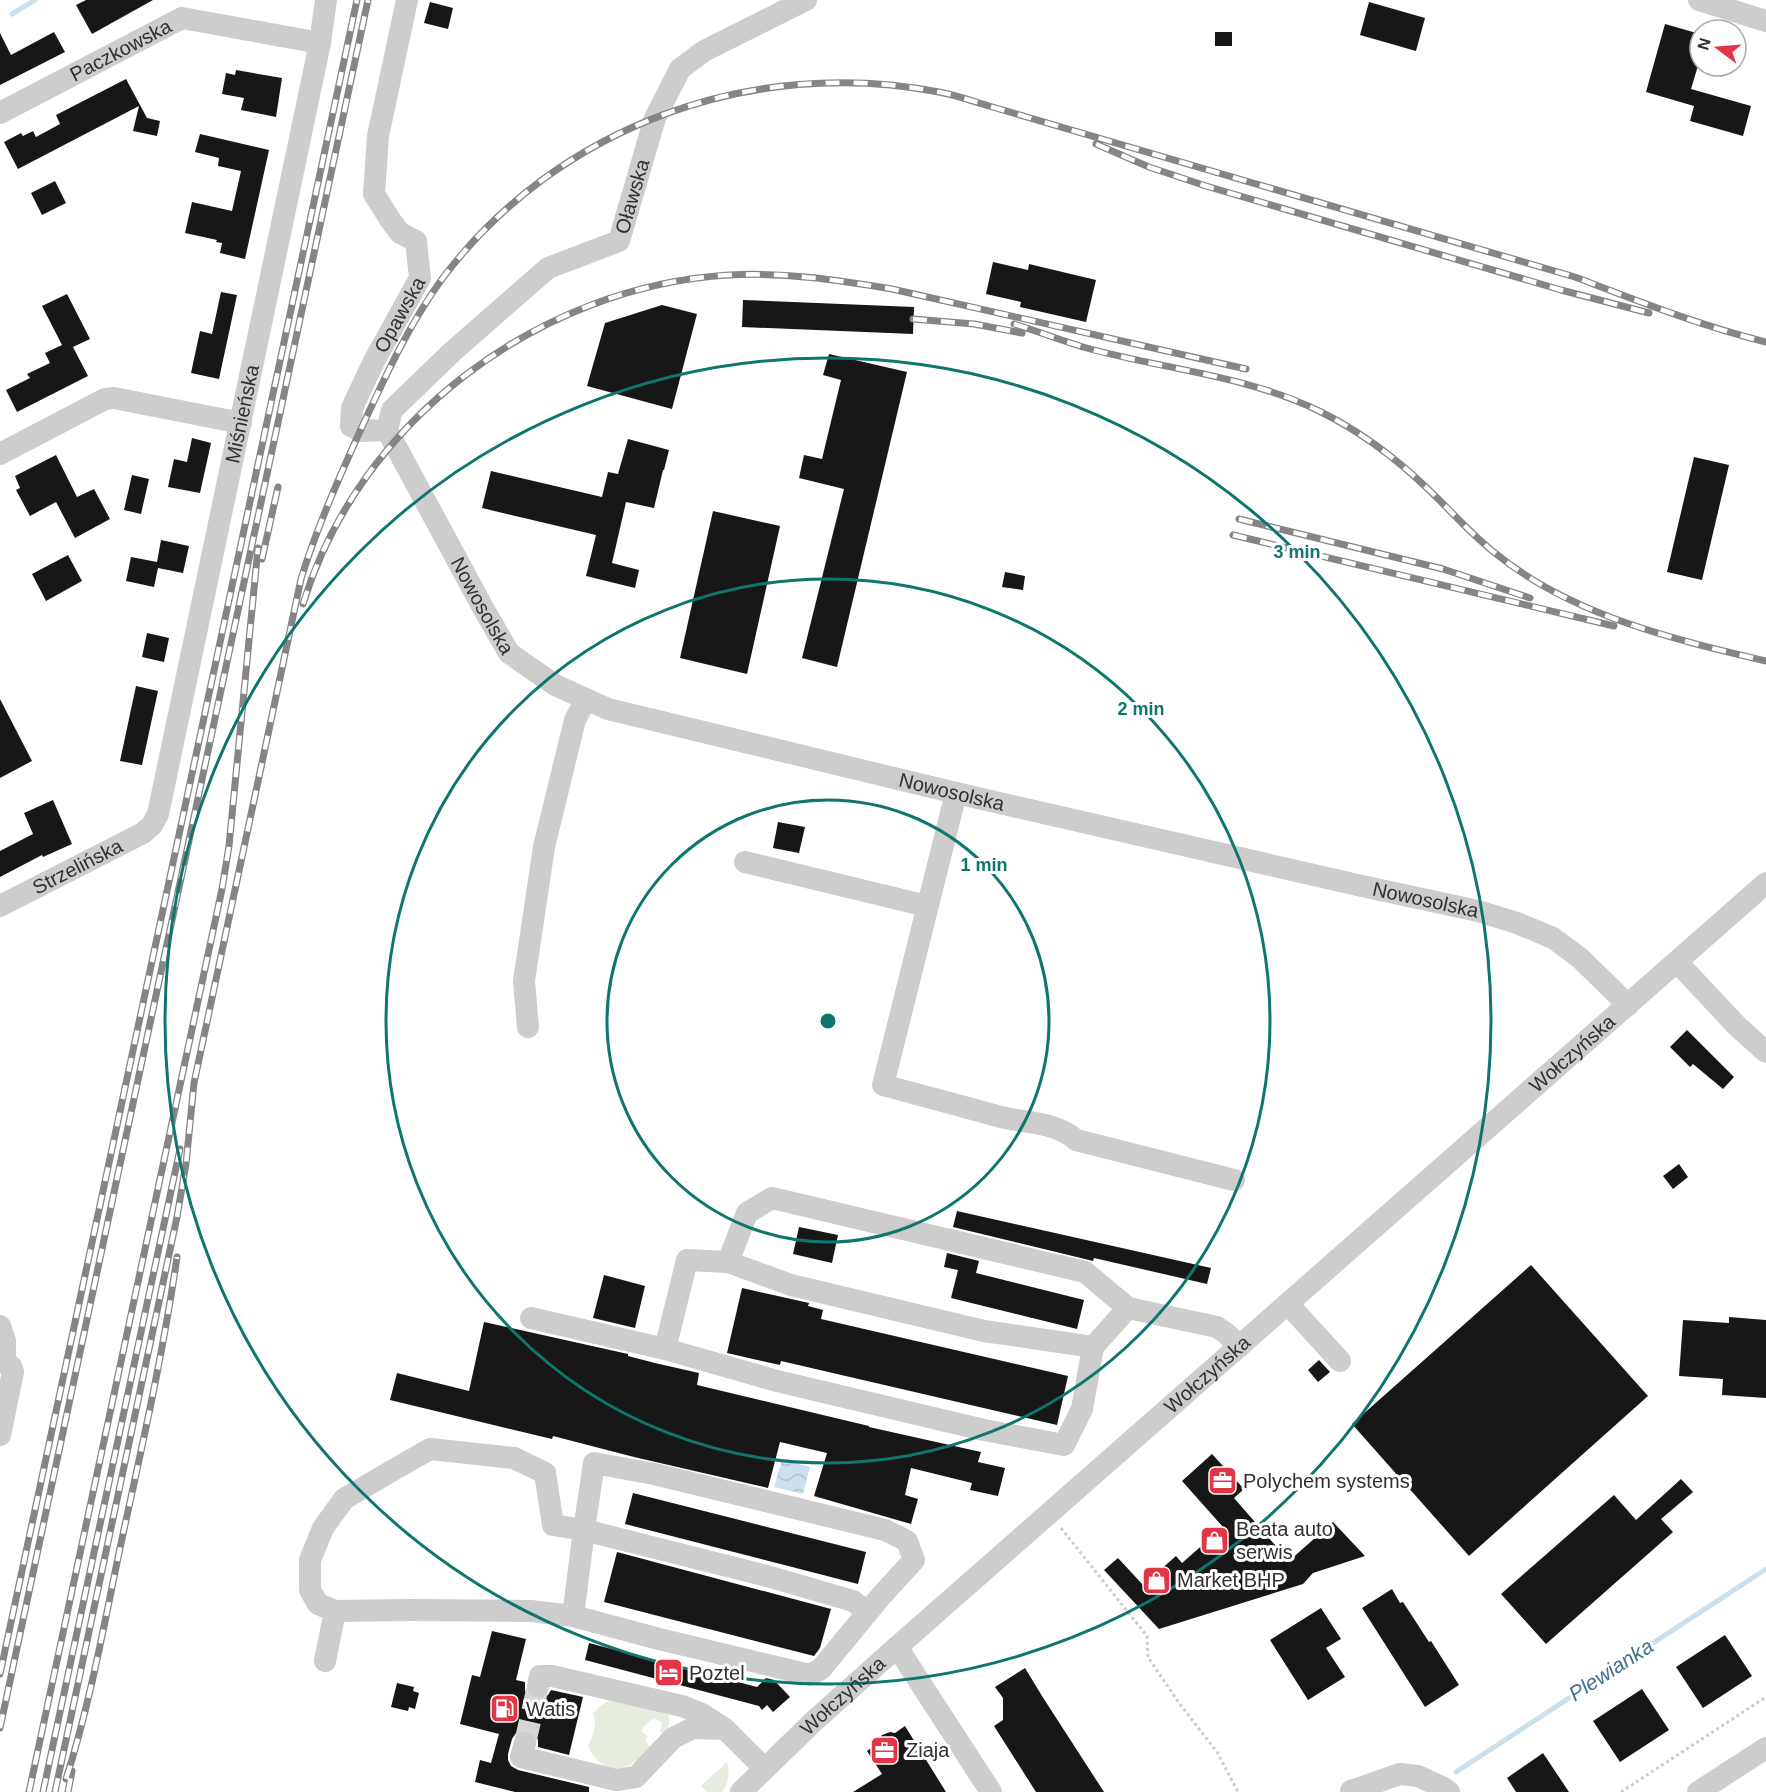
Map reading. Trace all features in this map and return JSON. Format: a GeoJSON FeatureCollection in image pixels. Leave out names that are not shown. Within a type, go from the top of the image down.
{"type":"FeatureCollection","features":[{"type":"Feature","properties":{"kind":"street","name":"Miśnieńska"},"geometry":{"type":"LineString","coordinates":[[152,825],[158,814],[241,423],[320,42],[326,0]]}},
{"type":"Feature","properties":{"kind":"street","name":"Opawska"},"geometry":{"type":"LineString","coordinates":[[387,430],[361,431],[351,426],[352,408],[374,361],[420,278],[416,241],[400,233],[374,194],[378,136],[407,0]]}},
{"type":"Feature","properties":{"kind":"street","name":"Oławska"},"geometry":{"type":"LineString","coordinates":[[387,430],[392,410],[452,352],[548,268],[620,241],[655,118],[680,69],[704,51],[806,0]]}},
{"type":"Feature","properties":{"kind":"street"},"geometry":{"type":"LineString","coordinates":[[1699,0],[1766,21]]}},
{"type":"Feature","properties":{"kind":"street","name":"Paczkowska"},"geometry":{"type":"LineString","coordinates":[[0,114],[182,18],[320,42]]}},
{"type":"Feature","properties":{"kind":"street"},"geometry":{"type":"LineString","coordinates":[[0,454],[105,399],[114,398],[241,423]]}},
{"type":"Feature","properties":{"kind":"street","name":"Nowosolska"},"geometry":{"type":"LineString","coordinates":[[387,430],[509,653],[555,685],[608,709],[956,794],[1478,911],[1517,923],[1553,938],[1580,958],[1628,1005]]}},
{"type":"Feature","properties":{"kind":"street"},"geometry":{"type":"LineString","coordinates":[[528,1027],[524,981],[544,847],[575,720],[586,699]]}},
{"type":"Feature","properties":{"kind":"street"},"geometry":{"type":"LineString","coordinates":[[956,794],[883,1085],[1005,1118],[1068,1132],[1076,1140],[1234,1180]]}},
{"type":"Feature","properties":{"kind":"street","name":"Strzelińska"},"geometry":{"type":"LineString","coordinates":[[0,906],[143,833],[152,825]]}},
{"type":"Feature","properties":{"kind":"street"},"geometry":{"type":"LineString","coordinates":[[745,862],[927,906]]}},
{"type":"Feature","properties":{"kind":"street","name":"Wołczyńska"},"geometry":{"type":"LineString","coordinates":[[741,1792],[830,1706],[1766,883]]}},
{"type":"Feature","properties":{"kind":"street"},"geometry":{"type":"LineString","coordinates":[[1677,962],[1737,1026],[1766,1052]]}},
{"type":"Feature","properties":{"kind":"street"},"geometry":{"type":"LineString","coordinates":[[728,1262],[747,1213],[772,1198],[1085,1272],[1128,1308],[1217,1327],[1239,1347]]}},
{"type":"Feature","properties":{"kind":"street"},"geometry":{"type":"LineString","coordinates":[[665,1349],[687,1260],[728,1262],[791,1285],[984,1330],[1093,1347]]}},
{"type":"Feature","properties":{"kind":"street"},"geometry":{"type":"LineString","coordinates":[[1288,1304],[1340,1360]]}},
{"type":"Feature","properties":{"kind":"street"},"geometry":{"type":"LineString","coordinates":[[531,1318],[665,1349],[800,1387],[984,1430],[1064,1445],[1082,1409],[1093,1347],[1128,1308]]}},
{"type":"Feature","properties":{"kind":"street"},"geometry":{"type":"LineString","coordinates":[[0,1326],[5,1341],[3,1362],[10,1366],[13,1372],[0,1435]]}},
{"type":"Feature","properties":{"kind":"street"},"geometry":{"type":"LineString","coordinates":[[573,1616],[584,1530],[594,1463],[654,1474],[885,1530],[907,1541],[914,1560],[867,1612],[821,1669],[810,1675],[573,1616],[531,1611],[335,1611],[318,1604],[309,1590],[310,1560],[323,1528],[344,1500],[430,1449],[514,1458],[545,1473],[553,1525],[584,1530],[768,1576],[853,1601],[867,1612]]}},
{"type":"Feature","properties":{"kind":"street"},"geometry":{"type":"LineString","coordinates":[[325,1661],[335,1611]]}},
{"type":"Feature","properties":{"kind":"street"},"geometry":{"type":"LineString","coordinates":[[897,1647],[991,1792]]}},
{"type":"Feature","properties":{"kind":"street"},"geometry":{"type":"LineString","coordinates":[[810,1675],[830,1706]]}},
{"type":"Feature","properties":{"kind":"street"},"geometry":{"type":"LineString","coordinates":[[538,1686],[540,1676],[552,1676],[682,1706],[702,1714],[725,1729],[764,1768]]}},
{"type":"Feature","properties":{"kind":"street"},"geometry":{"type":"LineString","coordinates":[[525,1743],[521,1757],[616,1780],[636,1776],[673,1738],[693,1728],[725,1729]]}},
{"type":"Feature","properties":{"kind":"street"},"geometry":{"type":"LineString","coordinates":[[1698,1792],[1766,1748]]}},
{"type":"Feature","properties":{"kind":"street"},"geometry":{"type":"LineString","coordinates":[[1351,1791],[1400,1774],[1418,1776],[1446,1790]]}},
{"type":"Feature","properties":{"kind":"path"},"geometry":{"type":"LineString","coordinates":[[1049,1513],[1147,1636],[1148,1658],[1217,1752],[1238,1792]]}},
{"type":"Feature","properties":{"kind":"path"},"geometry":{"type":"LineString","coordinates":[[1621,1792],[1766,1697]]}},
{"type":"Feature","properties":{"kind":"shaded area"},"geometry":{"type":"Polygon","coordinates":[[[617,1699],[668,1713],[669,1721],[663,1734],[660,1731],[662,1722],[651,1720],[641,1730],[648,1737],[645,1740],[650,1747],[640,1758],[621,1768],[608,1767],[598,1761],[588,1744],[594,1728],[593,1714],[604,1704],[617,1699]]]}},
{"type":"Feature","properties":{"kind":"shaded area"},"geometry":{"type":"Polygon","coordinates":[[[727,1762],[728,1778],[722,1792],[707,1792],[701,1786],[727,1762]]]}},
{"type":"Feature","properties":{"kind":"water"},"geometry":{"type":"Polygon","coordinates":[[[782,1460],[810,1467],[803,1494],[774,1487],[782,1460]]]}},
{"type":"Feature","properties":{"kind":"building"},"geometry":{"type":"Polygon","coordinates":[[[86,0],[153,0],[92,34],[76,5],[86,0]]]}},
{"type":"Feature","properties":{"kind":"building"},"geometry":{"type":"Polygon","coordinates":[[[430,2],[453,8],[448,29],[424,23],[430,2]]]}},
{"type":"Feature","properties":{"kind":"building"},"geometry":{"type":"Polygon","coordinates":[[[1369,2],[1425,18],[1416,51],[1360,35],[1369,2]]]}},
{"type":"Feature","properties":{"kind":"building"},"geometry":{"type":"Polygon","coordinates":[[[1665,24],[1688,31],[1688,78],[1694,78],[1691,89],[1751,106],[1743,136],[1690,121],[1694,106],[1646,92],[1665,24]]]}},
{"type":"Feature","properties":{"kind":"building"},"geometry":{"type":"Polygon","coordinates":[[[54,32],[65,52],[0,85],[0,33],[11,55],[54,32]]]}},
{"type":"Feature","properties":{"kind":"building"},"geometry":{"type":"Polygon","coordinates":[[[1215,32],[1232,32],[1232,46],[1215,46],[1215,32]]]}},
{"type":"Feature","properties":{"kind":"building"},"geometry":{"type":"Polygon","coordinates":[[[236,70],[282,78],[276,117],[241,110],[244,98],[222,94],[226,73],[235,75],[236,70]]]}},
{"type":"Feature","properties":{"kind":"building"},"geometry":{"type":"Polygon","coordinates":[[[126,79],[147,118],[160,121],[157,136],[133,131],[139,106],[18,169],[4,142],[21,133],[23,136],[33,131],[36,137],[60,124],[56,115],[126,79]]]}},
{"type":"Feature","properties":{"kind":"building"},"geometry":{"type":"Polygon","coordinates":[[[200,134],[269,150],[245,259],[220,253],[222,243],[216,242],[217,240],[185,233],[192,202],[232,211],[241,171],[218,166],[219,158],[195,152],[200,134]]]}},
{"type":"Feature","properties":{"kind":"building"},"geometry":{"type":"Polygon","coordinates":[[[55,181],[66,203],[42,215],[31,193],[55,181]]]}},
{"type":"Feature","properties":{"kind":"building"},"geometry":{"type":"Polygon","coordinates":[[[993,262],[1028,270],[1029,264],[1096,280],[1086,322],[1020,307],[1021,302],[986,294],[993,262]]]}},
{"type":"Feature","properties":{"kind":"building"},"geometry":{"type":"Polygon","coordinates":[[[221,292],[237,295],[219,379],[191,373],[200,331],[212,334],[221,292]]]}},
{"type":"Feature","properties":{"kind":"building"},"geometry":{"type":"Polygon","coordinates":[[[67,294],[90,339],[73,347],[88,376],[17,412],[6,390],[30,378],[27,374],[50,363],[45,353],[62,345],[42,306],[67,294]]]}},
{"type":"Feature","properties":{"kind":"building"},"geometry":{"type":"Polygon","coordinates":[[[743,300],[914,307],[913,334],[742,327],[743,300]]]}},
{"type":"Feature","properties":{"kind":"building"},"geometry":{"type":"Polygon","coordinates":[[[662,305],[697,314],[672,409],[587,386],[605,323],[662,305]]]}},
{"type":"Feature","properties":{"kind":"building"},"geometry":{"type":"Polygon","coordinates":[[[829,354],[907,372],[837,667],[802,658],[844,489],[799,478],[804,455],[822,459],[841,380],[823,375],[829,354]]]}},
{"type":"Feature","properties":{"kind":"building"},"geometry":{"type":"Polygon","coordinates":[[[192,438],[211,443],[200,493],[168,487],[174,459],[187,462],[192,438]]]}},
{"type":"Feature","properties":{"kind":"building"},"geometry":{"type":"Polygon","coordinates":[[[628,439],[669,450],[654,508],[626,502],[612,563],[639,570],[635,588],[586,576],[596,535],[482,508],[491,471],[602,497],[608,472],[618,474],[628,439]]]}},
{"type":"Feature","properties":{"kind":"building"},"geometry":{"type":"Polygon","coordinates":[[[56,455],[77,497],[94,489],[110,519],[75,538],[56,502],[30,516],[16,490],[20,488],[15,476],[56,455]]]}},
{"type":"Feature","properties":{"kind":"building"},"geometry":{"type":"Polygon","coordinates":[[[1694,457],[1729,465],[1702,580],[1667,572],[1694,457]]]}},
{"type":"Feature","properties":{"kind":"building"},"geometry":{"type":"Polygon","coordinates":[[[132,475],[149,479],[141,514],[124,510],[132,475]]]}},
{"type":"Feature","properties":{"kind":"building"},"geometry":{"type":"Polygon","coordinates":[[[713,511],[780,526],[747,674],[680,658],[713,511]]]}},
{"type":"Feature","properties":{"kind":"building"},"geometry":{"type":"Polygon","coordinates":[[[161,540],[189,546],[183,573],[158,568],[154,587],[126,581],[131,557],[157,562],[161,540]]]}},
{"type":"Feature","properties":{"kind":"building"},"geometry":{"type":"Polygon","coordinates":[[[68,555],[82,581],[46,601],[32,574],[68,555]]]}},
{"type":"Feature","properties":{"kind":"building"},"geometry":{"type":"Polygon","coordinates":[[[1005,572],[1025,576],[1023,590],[1002,587],[1005,572]]]}},
{"type":"Feature","properties":{"kind":"building"},"geometry":{"type":"Polygon","coordinates":[[[147,633],[169,638],[164,662],[142,657],[147,633]]]}},
{"type":"Feature","properties":{"kind":"building"},"geometry":{"type":"Polygon","coordinates":[[[136,686],[158,691],[142,765],[120,761],[136,686]]]}},
{"type":"Feature","properties":{"kind":"building"},"geometry":{"type":"Polygon","coordinates":[[[0,699],[32,761],[0,778],[0,699]]]}},
{"type":"Feature","properties":{"kind":"building"},"geometry":{"type":"Polygon","coordinates":[[[53,800],[72,844],[43,857],[42,855],[0,877],[0,851],[33,834],[24,813],[53,800]]]}},
{"type":"Feature","properties":{"kind":"building"},"geometry":{"type":"Polygon","coordinates":[[[778,822],[805,827],[799,853],[773,848],[778,822]]]}},
{"type":"Feature","properties":{"kind":"building"},"geometry":{"type":"Polygon","coordinates":[[[1687,1030],[1734,1077],[1723,1089],[1693,1064],[1690,1067],[1670,1047],[1687,1030]]]}},
{"type":"Feature","properties":{"kind":"building"},"geometry":{"type":"Polygon","coordinates":[[[1679,1164],[1688,1177],[1673,1189],[1663,1176],[1679,1164]]]}},
{"type":"Feature","properties":{"kind":"building"},"geometry":{"type":"Polygon","coordinates":[[[957,1211],[1211,1268],[1207,1284],[1094,1258],[1093,1261],[953,1227],[957,1211]]]}},
{"type":"Feature","properties":{"kind":"building"},"geometry":{"type":"Polygon","coordinates":[[[799,1227],[838,1235],[832,1263],[793,1254],[799,1227]]]}},
{"type":"Feature","properties":{"kind":"building"},"geometry":{"type":"Polygon","coordinates":[[[947,1253],[979,1261],[976,1273],[1084,1300],[1077,1329],[951,1298],[958,1270],[944,1267],[947,1253]]]}},
{"type":"Feature","properties":{"kind":"building"},"geometry":{"type":"Polygon","coordinates":[[[1531,1265],[1648,1396],[1469,1556],[1352,1424],[1531,1265]]]}},
{"type":"Feature","properties":{"kind":"building"},"geometry":{"type":"Polygon","coordinates":[[[604,1275],[645,1286],[635,1328],[593,1318],[604,1275]]]}},
{"type":"Feature","properties":{"kind":"building"},"geometry":{"type":"Polygon","coordinates":[[[742,1288],[809,1303],[808,1306],[823,1310],[821,1319],[1068,1376],[1057,1425],[781,1361],[780,1365],[727,1353],[742,1288]]]}},
{"type":"Feature","properties":{"kind":"building"},"geometry":{"type":"Polygon","coordinates":[[[1729,1317],[1766,1320],[1766,1398],[1722,1395],[1723,1379],[1679,1376],[1683,1320],[1729,1323],[1729,1317]]]}},
{"type":"Feature","properties":{"kind":"building"},"geometry":{"type":"Polygon","coordinates":[[[484,1322],[628,1354],[628,1356],[699,1373],[697,1385],[981,1452],[978,1462],[1005,1468],[998,1496],[970,1490],[972,1483],[911,1468],[905,1495],[918,1499],[911,1524],[814,1496],[827,1453],[780,1442],[768,1488],[553,1436],[552,1439],[390,1400],[397,1373],[469,1391],[484,1322]]]}},
{"type":"Feature","properties":{"kind":"building"},"geometry":{"type":"Polygon","coordinates":[[[1319,1360],[1330,1372],[1318,1382],[1308,1370],[1319,1360]]]}},
{"type":"Feature","properties":{"kind":"building"},"geometry":{"type":"Polygon","coordinates":[[[1212,1454],[1244,1489],[1234,1498],[1289,1561],[1333,1522],[1365,1556],[1313,1573],[1303,1584],[1159,1629],[1104,1570],[1118,1558],[1143,1585],[1176,1556],[1182,1563],[1223,1527],[1182,1481],[1212,1454]]]}},
{"type":"Feature","properties":{"kind":"building"},"geometry":{"type":"Polygon","coordinates":[[[1681,1479],[1693,1492],[1661,1519],[1673,1532],[1546,1644],[1501,1594],[1614,1495],[1636,1520],[1681,1479]]]}},
{"type":"Feature","properties":{"kind":"building"},"geometry":{"type":"Polygon","coordinates":[[[633,1493],[866,1552],[858,1584],[625,1524],[633,1493]]]}},
{"type":"Feature","properties":{"kind":"building"},"geometry":{"type":"Polygon","coordinates":[[[617,1552],[831,1609],[820,1648],[814,1656],[604,1602],[617,1552]]]}},
{"type":"Feature","properties":{"kind":"building"},"geometry":{"type":"Polygon","coordinates":[[[1392,1589],[1429,1642],[1431,1641],[1459,1685],[1425,1707],[1362,1608],[1392,1589]]]}},
{"type":"Feature","properties":{"kind":"building"},"geometry":{"type":"Polygon","coordinates":[[[1321,1608],[1341,1639],[1326,1648],[1345,1677],[1308,1700],[1270,1640],[1321,1608]]]}},
{"type":"Feature","properties":{"kind":"building"},"geometry":{"type":"Polygon","coordinates":[[[492,1631],[526,1639],[516,1680],[525,1682],[525,1691],[530,1696],[542,1699],[551,1690],[583,1697],[569,1755],[538,1747],[535,1734],[529,1730],[522,1730],[512,1739],[508,1754],[511,1766],[518,1770],[589,1787],[589,1792],[515,1792],[475,1782],[480,1760],[491,1763],[499,1734],[460,1724],[472,1675],[480,1677],[492,1631]]]}},
{"type":"Feature","properties":{"kind":"building"},"geometry":{"type":"Polygon","coordinates":[[[1725,1635],[1752,1676],[1703,1708],[1676,1667],[1725,1635]]]}},
{"type":"Feature","properties":{"kind":"building","name":"Poztel"},"geometry":{"type":"Polygon","coordinates":[[[589,1643],[757,1687],[766,1678],[774,1680],[790,1697],[773,1712],[767,1705],[762,1710],[759,1706],[585,1660],[589,1643]]]}},
{"type":"Feature","properties":{"kind":"building"},"geometry":{"type":"Polygon","coordinates":[[[1025,1668],[1104,1792],[1036,1792],[994,1726],[1003,1720],[1003,1698],[995,1687],[1025,1668]]]}},
{"type":"Feature","properties":{"kind":"building"},"geometry":{"type":"Polygon","coordinates":[[[397,1683],[414,1687],[413,1691],[419,1693],[415,1709],[409,1707],[408,1711],[391,1707],[397,1683]]]}},
{"type":"Feature","properties":{"kind":"building"},"geometry":{"type":"Polygon","coordinates":[[[1642,1689],[1669,1730],[1620,1762],[1593,1721],[1642,1689]]]}},
{"type":"Feature","properties":{"kind":"building"},"geometry":{"type":"Polygon","coordinates":[[[905,1726],[946,1792],[853,1792],[882,1774],[867,1751],[882,1735],[895,1733],[905,1726]]]}},
{"type":"Feature","properties":{"kind":"building"},"geometry":{"type":"Polygon","coordinates":[[[1543,1753],[1569,1792],[1516,1792],[1507,1778],[1543,1753]]]}},
{"type":"Feature","properties":{"kind":"waterway"},"geometry":{"type":"LineString","coordinates":[[12,14],[35,0]]}},
{"type":"Feature","properties":{"kind":"waterway","name":"Plewianka"},"geometry":{"type":"LineString","coordinates":[[1456,1772],[1766,1569]]}},
{"type":"Feature","properties":{"kind":"tunnel"},"geometry":{"type":"LineString","coordinates":[[525,1743],[538,1686]]}},
{"type":"Feature","properties":{"kind":"railway"},"geometry":{"type":"LineString","coordinates":[[0,1674],[357,0]]}},
{"type":"Feature","properties":{"kind":"railway"},"geometry":{"type":"LineString","coordinates":[[0,1728],[368,0]]}},
{"type":"Feature","properties":{"kind":"railway"},"geometry":{"type":"LineString","coordinates":[[55,1792],[177,1217],[186,1164],[194,1083],[301,579],[321,522],[353,447],[388,371],[418,315],[442,279],[489,226],[542,180],[600,143],[664,115],[730,95],[799,85],[869,83],[939,92],[1575,277],[1694,321],[1766,342]]}},
{"type":"Feature","properties":{"kind":"railway"},"geometry":{"type":"LineString","coordinates":[[1096,144],[1149,167],[1206,186],[1561,290],[1649,313]]}},
{"type":"Feature","properties":{"kind":"railway"},"geometry":{"type":"LineString","coordinates":[[303,604],[330,537],[367,477],[413,422],[466,375],[526,335],[591,305],[659,285],[750,274],[851,283],[892,289],[1246,369]]}},
{"type":"Feature","properties":{"kind":"railway"},"geometry":{"type":"LineString","coordinates":[[913,319],[974,324],[1022,333]]}},
{"type":"Feature","properties":{"kind":"railway"},"geometry":{"type":"LineString","coordinates":[[1014,324],[1113,355],[1262,389],[1319,411],[1349,427],[1391,457],[1495,553],[1525,575],[1556,593],[1589,609],[1659,634],[1766,661]]}},
{"type":"Feature","properties":{"kind":"railway"},"geometry":{"type":"LineString","coordinates":[[262,559],[278,487]]}},
{"type":"Feature","properties":{"kind":"railway"},"geometry":{"type":"LineString","coordinates":[[1239,519],[1443,569],[1530,598]]}},
{"type":"Feature","properties":{"kind":"railway"},"geometry":{"type":"LineString","coordinates":[[1233,535],[1614,626]]}},
{"type":"Feature","properties":{"kind":"railway"},"geometry":{"type":"LineString","coordinates":[[29,1792],[222,889],[229,846],[258,548]]}},
{"type":"Feature","properties":{"kind":"railway"},"geometry":{"type":"LineString","coordinates":[[43,1792],[180,1149]]}},
{"type":"Feature","properties":{"kind":"railway"},"geometry":{"type":"LineString","coordinates":[[66,1779],[102,1635],[158,1367],[177,1257]]}},
{"type":"Feature","properties":{"kind":"railway"},"geometry":{"type":"LineString","coordinates":[[68,1792],[72,1771]]}},
{"type":"Feature","properties":{"kind":"place","name":"Polychem systems"},"geometry":{"type":"Point","coordinates":[1222,1481]}},
{"type":"Feature","properties":{"kind":"place","name":"Beata auto serwis"},"geometry":{"type":"Point","coordinates":[1215,1540]}},
{"type":"Feature","properties":{"kind":"place","name":"Market BHP"},"geometry":{"type":"Point","coordinates":[1156,1580]}},
{"type":"Feature","properties":{"kind":"place","name":"Poztel"},"geometry":{"type":"Point","coordinates":[668,1673]}},
{"type":"Feature","properties":{"kind":"place","name":"Watis"},"geometry":{"type":"Point","coordinates":[505,1709]}},
{"type":"Feature","properties":{"kind":"place","name":"Ziaja"},"geometry":{"type":"Point","coordinates":[885,1750]}}]}
